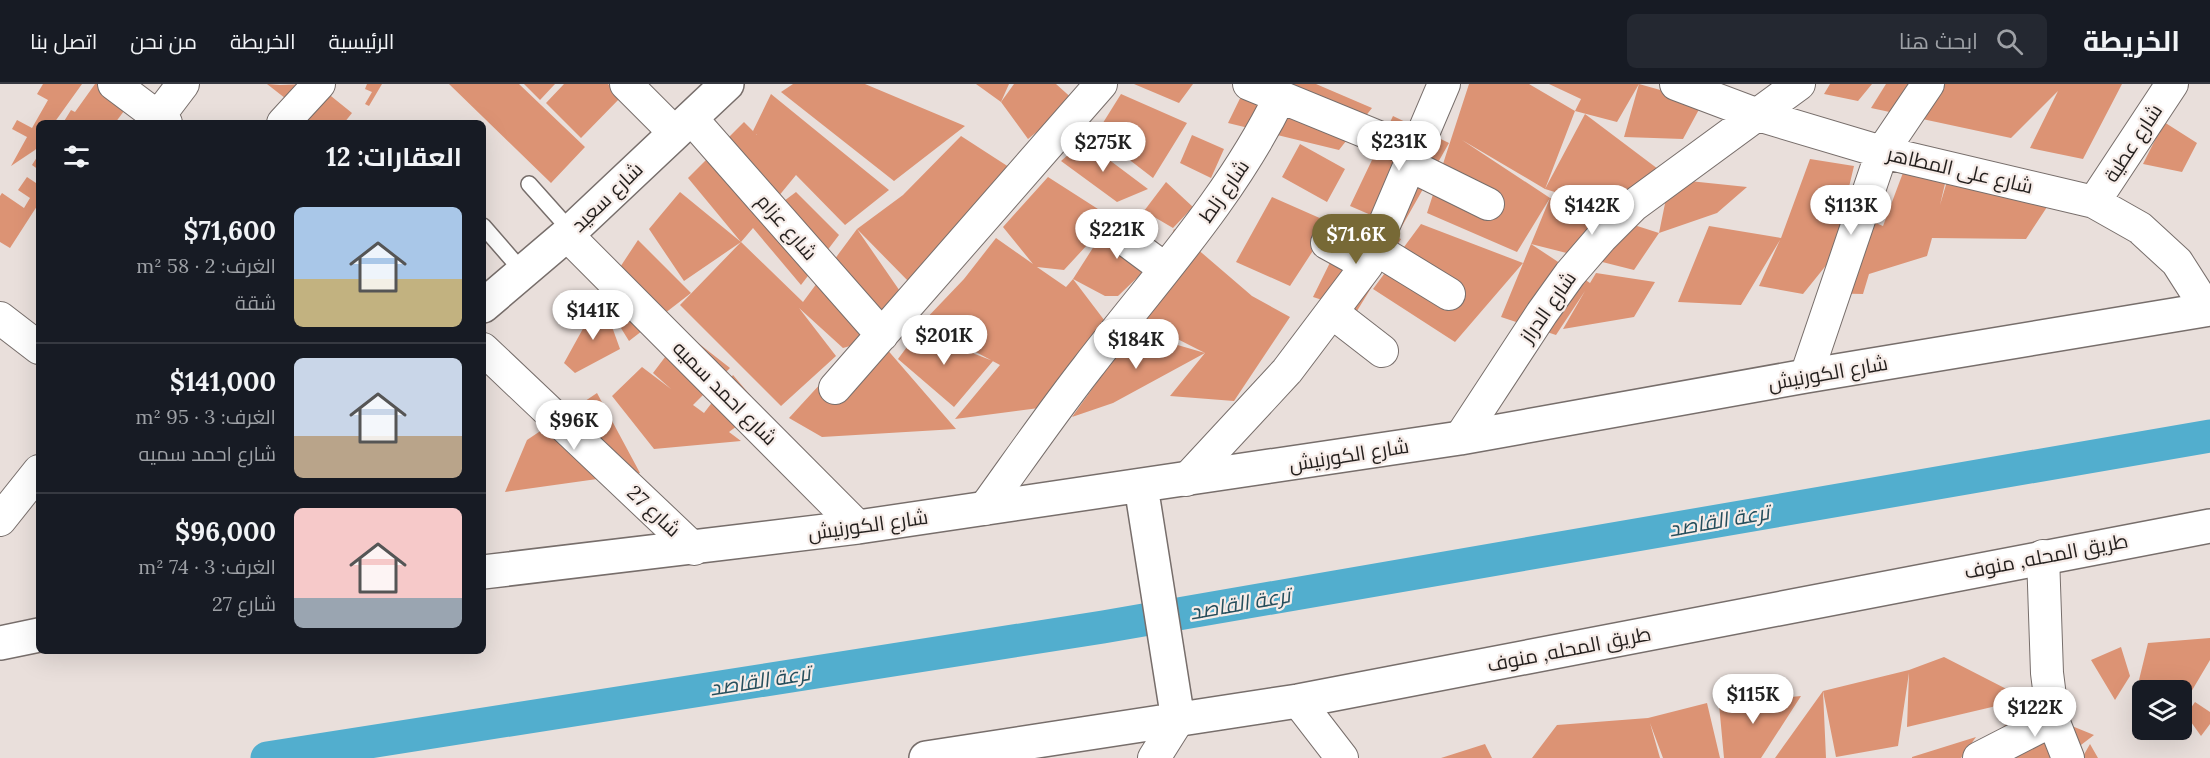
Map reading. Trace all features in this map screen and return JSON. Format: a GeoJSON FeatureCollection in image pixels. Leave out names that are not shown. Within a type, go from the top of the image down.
{"type":"FeatureCollection","features":[{"type":"Feature","properties":{"kind":"main road","name":"شارع سعيد"},"geometry":{"type":"LineString","coordinates":[[486,303],[569,233],[727,84]]}},
{"type":"Feature","properties":{"kind":"main road","name":"شارع الكورنيش"},"geometry":{"type":"LineString","coordinates":[[486,572],[694,549],[1186,480],[1460,438],[1806,376],[2209,309]]}},
{"type":"Feature","properties":{"kind":"main road"},"geometry":{"type":"LineString","coordinates":[[1141,486],[1175,704]]}},
{"type":"Feature","properties":{"kind":"main road","name":"طريق المحله, منوف"},"geometry":{"type":"LineString","coordinates":[[926,758],[1175,704],[1298,701],[2043,556],[2210,526]]}},
{"type":"Feature","properties":{"kind":"main road"},"geometry":{"type":"LineString","coordinates":[[0,643],[36,636]]}},
{"type":"Feature","properties":{"kind":"street"},"geometry":{"type":"LineString","coordinates":[[114,84],[162,120],[183,84]]}},
{"type":"Feature","properties":{"kind":"street"},"geometry":{"type":"LineString","coordinates":[[286,120],[320,84]]}},
{"type":"Feature","properties":{"kind":"street","name":"شارع عزام"},"geometry":{"type":"LineString","coordinates":[[626,84],[683,125],[882,335]]}},
{"type":"Feature","properties":{"kind":"street"},"geometry":{"type":"LineString","coordinates":[[835,388],[1101,84]]}},
{"type":"Feature","properties":{"kind":"street"},"geometry":{"type":"LineString","coordinates":[[1249,84],[1412,158],[1488,204]]}},
{"type":"Feature","properties":{"kind":"street","name":"شارع على المطاهر"},"geometry":{"type":"LineString","coordinates":[[1676,84],[1748,103],[1882,152],[2094,202],[2140,228],[2177,262],[2209,309]]}},
{"type":"Feature","properties":{"kind":"street","name":"شارع الدراز"},"geometry":{"type":"LineString","coordinates":[[1460,438],[1542,313],[1570,274],[1601,238],[1634,205],[1748,103],[1799,84]]}},
{"type":"Feature","properties":{"kind":"street"},"geometry":{"type":"LineString","coordinates":[[1806,376],[1882,152],[1928,84]]}},
{"type":"Feature","properties":{"kind":"street","name":"شارع عطية"},"geometry":{"type":"LineString","coordinates":[[2094,202],[2172,84]]}},
{"type":"Feature","properties":{"kind":"street"},"geometry":{"type":"LineString","coordinates":[[1186,480],[1287,371],[1333,313],[1370,257],[1412,158],[1435,88]]}},
{"type":"Feature","properties":{"kind":"street","name":"شارع زلط"},"geometry":{"type":"LineString","coordinates":[[984,509],[1085,369],[1231,185],[1258,142],[1280,97]]}},
{"type":"Feature","properties":{"kind":"street","name":"شارع احمد سميه"},"geometry":{"type":"LineString","coordinates":[[569,233],[858,526]]}},
{"type":"Feature","properties":{"kind":"street"},"geometry":{"type":"LineString","coordinates":[[1130,243],[1166,268]]}},
{"type":"Feature","properties":{"kind":"street"},"geometry":{"type":"LineString","coordinates":[[1327,243],[1370,257],[1449,294]]}},
{"type":"Feature","properties":{"kind":"street"},"geometry":{"type":"LineString","coordinates":[[1333,313],[1382,351]]}},
{"type":"Feature","properties":{"kind":"street"},"geometry":{"type":"LineString","coordinates":[[5,331],[36,346]]}},
{"type":"Feature","properties":{"kind":"street","name":"شارع 27"},"geometry":{"type":"LineString","coordinates":[[486,353],[694,549]]}},
{"type":"Feature","properties":{"kind":"street"},"geometry":{"type":"LineString","coordinates":[[0,520],[36,475]]}},
{"type":"Feature","properties":{"kind":"street"},"geometry":{"type":"LineString","coordinates":[[2043,556],[2047,673],[2053,720],[2068,758]]}},
{"type":"Feature","properties":{"kind":"street"},"geometry":{"type":"LineString","coordinates":[[1298,701],[1342,758]]}},
{"type":"Feature","properties":{"kind":"street"},"geometry":{"type":"LineString","coordinates":[[1154,758],[1175,704]]}},
{"type":"Feature","properties":{"kind":"street"},"geometry":{"type":"LineString","coordinates":[[1979,758],[2053,720]]}},
{"type":"Feature","properties":{"kind":"lane"},"geometry":{"type":"LineString","coordinates":[[529,184],[569,233]]}},
{"type":"Feature","properties":{"kind":"lane"},"geometry":{"type":"LineString","coordinates":[[486,229],[523,272]]}},
{"type":"Feature","properties":{"kind":"building"},"geometry":{"type":"Polygon","coordinates":[[[43,84],[82,84],[56,120],[37,120],[48,100],[37,94],[43,84]]]}},
{"type":"Feature","properties":{"kind":"building"},"geometry":{"type":"Polygon","coordinates":[[[95,84],[102,84],[119,95],[118,107],[124,111],[117,120],[65,120],[71,110],[75,112],[95,84]]]}},
{"type":"Feature","properties":{"kind":"building"},"geometry":{"type":"Polygon","coordinates":[[[267,84],[280,85],[309,84],[290,102],[267,84]]]}},
{"type":"Feature","properties":{"kind":"building"},"geometry":{"type":"Polygon","coordinates":[[[367,84],[382,84],[369,106],[365,104],[372,92],[365,89],[367,84]]]}},
{"type":"Feature","properties":{"kind":"building"},"geometry":{"type":"Polygon","coordinates":[[[449,84],[519,84],[585,147],[551,183],[449,84]]]}},
{"type":"Feature","properties":{"kind":"building"},"geometry":{"type":"Polygon","coordinates":[[[524,84],[555,84],[540,100],[524,84]]]}},
{"type":"Feature","properties":{"kind":"building"},"geometry":{"type":"Polygon","coordinates":[[[564,84],[608,84],[621,97],[581,138],[546,103],[564,84]]]}},
{"type":"Feature","properties":{"kind":"building"},"geometry":{"type":"Polygon","coordinates":[[[793,84],[865,84],[965,126],[894,181],[781,92],[793,84]]]}},
{"type":"Feature","properties":{"kind":"building"},"geometry":{"type":"Polygon","coordinates":[[[976,84],[1009,84],[1001,102],[976,84]]]}},
{"type":"Feature","properties":{"kind":"building"},"geometry":{"type":"Polygon","coordinates":[[[1014,84],[1056,84],[1075,101],[1028,139],[1001,102],[1014,84]]]}},
{"type":"Feature","properties":{"kind":"building"},"geometry":{"type":"Polygon","coordinates":[[[1134,84],[1193,84],[1179,103],[1134,84]]]}},
{"type":"Feature","properties":{"kind":"building"},"geometry":{"type":"Polygon","coordinates":[[[1247,84],[1316,84],[1372,108],[1339,150],[1228,123],[1247,84]]]}},
{"type":"Feature","properties":{"kind":"building"},"geometry":{"type":"Polygon","coordinates":[[[1469,84],[1529,84],[1575,111],[1545,189],[1462,140],[1550,198],[1517,252],[1427,213],[1469,84]]]}},
{"type":"Feature","properties":{"kind":"building"},"geometry":{"type":"Polygon","coordinates":[[[1549,84],[1639,84],[1617,122],[1575,111],[1581,99],[1549,84]]]}},
{"type":"Feature","properties":{"kind":"building"},"geometry":{"type":"Polygon","coordinates":[[[1639,84],[1703,102],[1683,139],[1624,137],[1639,84]]]}},
{"type":"Feature","properties":{"kind":"building"},"geometry":{"type":"Polygon","coordinates":[[[1830,84],[1872,84],[1858,101],[1824,94],[1830,84]]]}},
{"type":"Feature","properties":{"kind":"building"},"geometry":{"type":"Polygon","coordinates":[[[1886,84],[2122,84],[2083,159],[2030,148],[2058,91],[2011,138],[1871,108],[1886,84]]]}},
{"type":"Feature","properties":{"kind":"building"},"geometry":{"type":"Polygon","coordinates":[[[326,92],[352,113],[346,120],[304,120],[326,92]]]}},
{"type":"Feature","properties":{"kind":"building"},"geometry":{"type":"Polygon","coordinates":[[[771,94],[889,190],[845,225],[796,175],[760,219],[796,192],[839,235],[801,285],[753,228],[741,242],[688,178],[744,122],[753,131],[771,94]]]}},
{"type":"Feature","properties":{"kind":"building"},"geometry":{"type":"Polygon","coordinates":[[[1121,94],[1187,123],[1153,178],[1096,134],[1121,94]]]}},
{"type":"Feature","properties":{"kind":"building"},"geometry":{"type":"Polygon","coordinates":[[[1585,114],[1658,169],[1610,209],[1545,189],[1585,114]]]}},
{"type":"Feature","properties":{"kind":"building"},"geometry":{"type":"Polygon","coordinates":[[[1393,116],[1449,143],[1401,228],[1350,206],[1393,116]]]}},
{"type":"Feature","properties":{"kind":"building"},"geometry":{"type":"Polygon","coordinates":[[[17,120],[32,128],[36,121],[36,149],[11,166],[27,137],[12,129],[17,120]]]}},
{"type":"Feature","properties":{"kind":"building"},"geometry":{"type":"Polygon","coordinates":[[[2164,122],[2197,143],[2182,172],[2143,164],[2164,122]]]}},
{"type":"Feature","properties":{"kind":"building"},"geometry":{"type":"Polygon","coordinates":[[[1192,135],[1224,149],[1211,178],[1180,163],[1192,135]]]}},
{"type":"Feature","properties":{"kind":"building"},"geometry":{"type":"Polygon","coordinates":[[[961,136],[1012,169],[949,234],[961,244],[912,285],[857,229],[903,195],[961,136]]]}},
{"type":"Feature","properties":{"kind":"building"},"geometry":{"type":"Polygon","coordinates":[[[1084,141],[1148,189],[1117,202],[1061,161],[1084,141]]]}},
{"type":"Feature","properties":{"kind":"building"},"geometry":{"type":"Polygon","coordinates":[[[1300,144],[1345,169],[1327,202],[1282,177],[1300,144]]]}},
{"type":"Feature","properties":{"kind":"building"},"geometry":{"type":"Polygon","coordinates":[[[1810,159],[1854,166],[1832,258],[1803,294],[1759,286],[1780,240],[1741,305],[1678,302],[1709,226],[1781,238],[1810,159]]]}},
{"type":"Feature","properties":{"kind":"building"},"geometry":{"type":"Polygon","coordinates":[[[1904,170],[1947,175],[1940,205],[1948,178],[2047,207],[2026,239],[1932,238],[1927,256],[1869,274],[1863,294],[1819,293],[1849,212],[1883,226],[1904,170]]]}},
{"type":"Feature","properties":{"kind":"building"},"geometry":{"type":"Polygon","coordinates":[[[27,177],[36,183],[36,208],[10,248],[0,242],[0,196],[2,193],[24,208],[30,198],[18,190],[27,177]]]}},
{"type":"Feature","properties":{"kind":"building"},"geometry":{"type":"Polygon","coordinates":[[[1048,177],[1112,218],[1064,270],[1037,267],[1066,287],[1073,279],[1114,333],[1039,408],[955,419],[1000,365],[922,323],[964,279],[996,238],[1033,264],[1003,227],[1048,177]]]}},
{"type":"Feature","properties":{"kind":"building"},"geometry":{"type":"Polygon","coordinates":[[[1670,179],[1747,187],[1717,213],[1659,233],[1670,179]]]}},
{"type":"Feature","properties":{"kind":"building"},"geometry":{"type":"Polygon","coordinates":[[[1166,182],[1193,207],[1173,228],[1144,211],[1166,182]]]}},
{"type":"Feature","properties":{"kind":"building"},"geometry":{"type":"Polygon","coordinates":[[[680,192],[741,242],[684,281],[649,229],[680,192]]]}},
{"type":"Feature","properties":{"kind":"building"},"geometry":{"type":"Polygon","coordinates":[[[1272,197],[1331,223],[1290,286],[1236,262],[1272,197]]]}},
{"type":"Feature","properties":{"kind":"building"},"geometry":{"type":"Polygon","coordinates":[[[1550,198],[1659,233],[1634,270],[1531,244],[1550,198]]]}},
{"type":"Feature","properties":{"kind":"building"},"geometry":{"type":"Polygon","coordinates":[[[1112,218],[1166,250],[1118,296],[1105,296],[1073,279],[1112,218]]]}},
{"type":"Feature","properties":{"kind":"building"},"geometry":{"type":"Polygon","coordinates":[[[1352,218],[1401,239],[1357,311],[1313,297],[1352,218]]]}},
{"type":"Feature","properties":{"kind":"building"},"geometry":{"type":"Polygon","coordinates":[[[1421,224],[1523,263],[1455,342],[1373,289],[1421,224]]]}},
{"type":"Feature","properties":{"kind":"building"},"geometry":{"type":"Polygon","coordinates":[[[857,229],[922,323],[868,341],[885,347],[956,429],[822,437],[789,418],[857,344],[843,348],[799,308],[836,356],[781,406],[680,305],[741,242],[803,302],[857,229]]]}},
{"type":"Feature","properties":{"kind":"building"},"geometry":{"type":"Polygon","coordinates":[[[1174,229],[1252,296],[1290,317],[1234,401],[1170,396],[1205,353],[1142,321],[1174,229]]]}},
{"type":"Feature","properties":{"kind":"building"},"geometry":{"type":"Polygon","coordinates":[[[638,240],[691,293],[629,341],[601,296],[638,240]]]}},
{"type":"Feature","properties":{"kind":"building"},"geometry":{"type":"Polygon","coordinates":[[[1531,244],[1590,283],[1596,273],[1655,282],[1634,317],[1563,329],[1585,291],[1556,335],[1501,317],[1531,244]]]}},
{"type":"Feature","properties":{"kind":"building"},"geometry":{"type":"Polygon","coordinates":[[[601,296],[620,349],[575,373],[564,363],[601,296]]]}},
{"type":"Feature","properties":{"kind":"building"},"geometry":{"type":"Polygon","coordinates":[[[684,332],[730,368],[693,405],[704,413],[733,375],[761,408],[729,432],[741,441],[654,449],[612,396],[642,367],[671,389],[653,373],[684,332]]]}},
{"type":"Feature","properties":{"kind":"building"},"geometry":{"type":"Polygon","coordinates":[[[918,332],[993,361],[954,407],[898,359],[918,332]]]}},
{"type":"Feature","properties":{"kind":"building"},"geometry":{"type":"Polygon","coordinates":[[[1133,332],[1205,353],[1113,403],[1072,417],[1133,332]]]}},
{"type":"Feature","properties":{"kind":"building"},"geometry":{"type":"Polygon","coordinates":[[[597,393],[640,473],[505,492],[527,440],[597,393]]]}},
{"type":"Feature","properties":{"kind":"building"},"geometry":{"type":"Polygon","coordinates":[[[2210,638],[2210,660],[2192,690],[2192,680],[2139,680],[2148,643],[2210,638]]]}},
{"type":"Feature","properties":{"kind":"building"},"geometry":{"type":"Polygon","coordinates":[[[2121,647],[2130,676],[2115,700],[2091,660],[2121,647]]]}},
{"type":"Feature","properties":{"kind":"building"},"geometry":{"type":"Polygon","coordinates":[[[1944,657],[2026,699],[1907,727],[1909,673],[1898,746],[1836,757],[1823,691],[1909,670],[1944,657]]]}},
{"type":"Feature","properties":{"kind":"building"},"geometry":{"type":"Polygon","coordinates":[[[1823,691],[1826,758],[1775,758],[1823,691]]]}},
{"type":"Feature","properties":{"kind":"building"},"geometry":{"type":"Polygon","coordinates":[[[1801,696],[1761,758],[1724,758],[1719,704],[1801,696]]]}},
{"type":"Feature","properties":{"kind":"building"},"geometry":{"type":"Polygon","coordinates":[[[2195,702],[2210,712],[2210,724],[2201,736],[2192,723],[2192,706],[2195,702]]]}},
{"type":"Feature","properties":{"kind":"building"},"geometry":{"type":"Polygon","coordinates":[[[1707,703],[1720,758],[1663,758],[1650,723],[1660,758],[1532,758],[1557,725],[1648,718],[1707,703]]]}},
{"type":"Feature","properties":{"kind":"building"},"geometry":{"type":"Polygon","coordinates":[[[2023,706],[2094,735],[2064,758],[1977,758],[2023,706]]]}},
{"type":"Feature","properties":{"kind":"building"},"geometry":{"type":"Polygon","coordinates":[[[1976,737],[1961,758],[1912,758],[1912,757],[1976,737]]]}},
{"type":"Feature","properties":{"kind":"building"},"geometry":{"type":"Polygon","coordinates":[[[1485,744],[1492,758],[1441,758],[1485,744]]]}},
{"type":"Feature","properties":{"kind":"building"},"geometry":{"type":"Polygon","coordinates":[[[2090,744],[2098,758],[2082,758],[2090,744]]]}},
{"type":"Feature","properties":{"kind":"waterway","name":"ترعة القاصد"},"geometry":{"type":"LineString","coordinates":[[267,758],[1103,627],[2210,436]]}}]}
